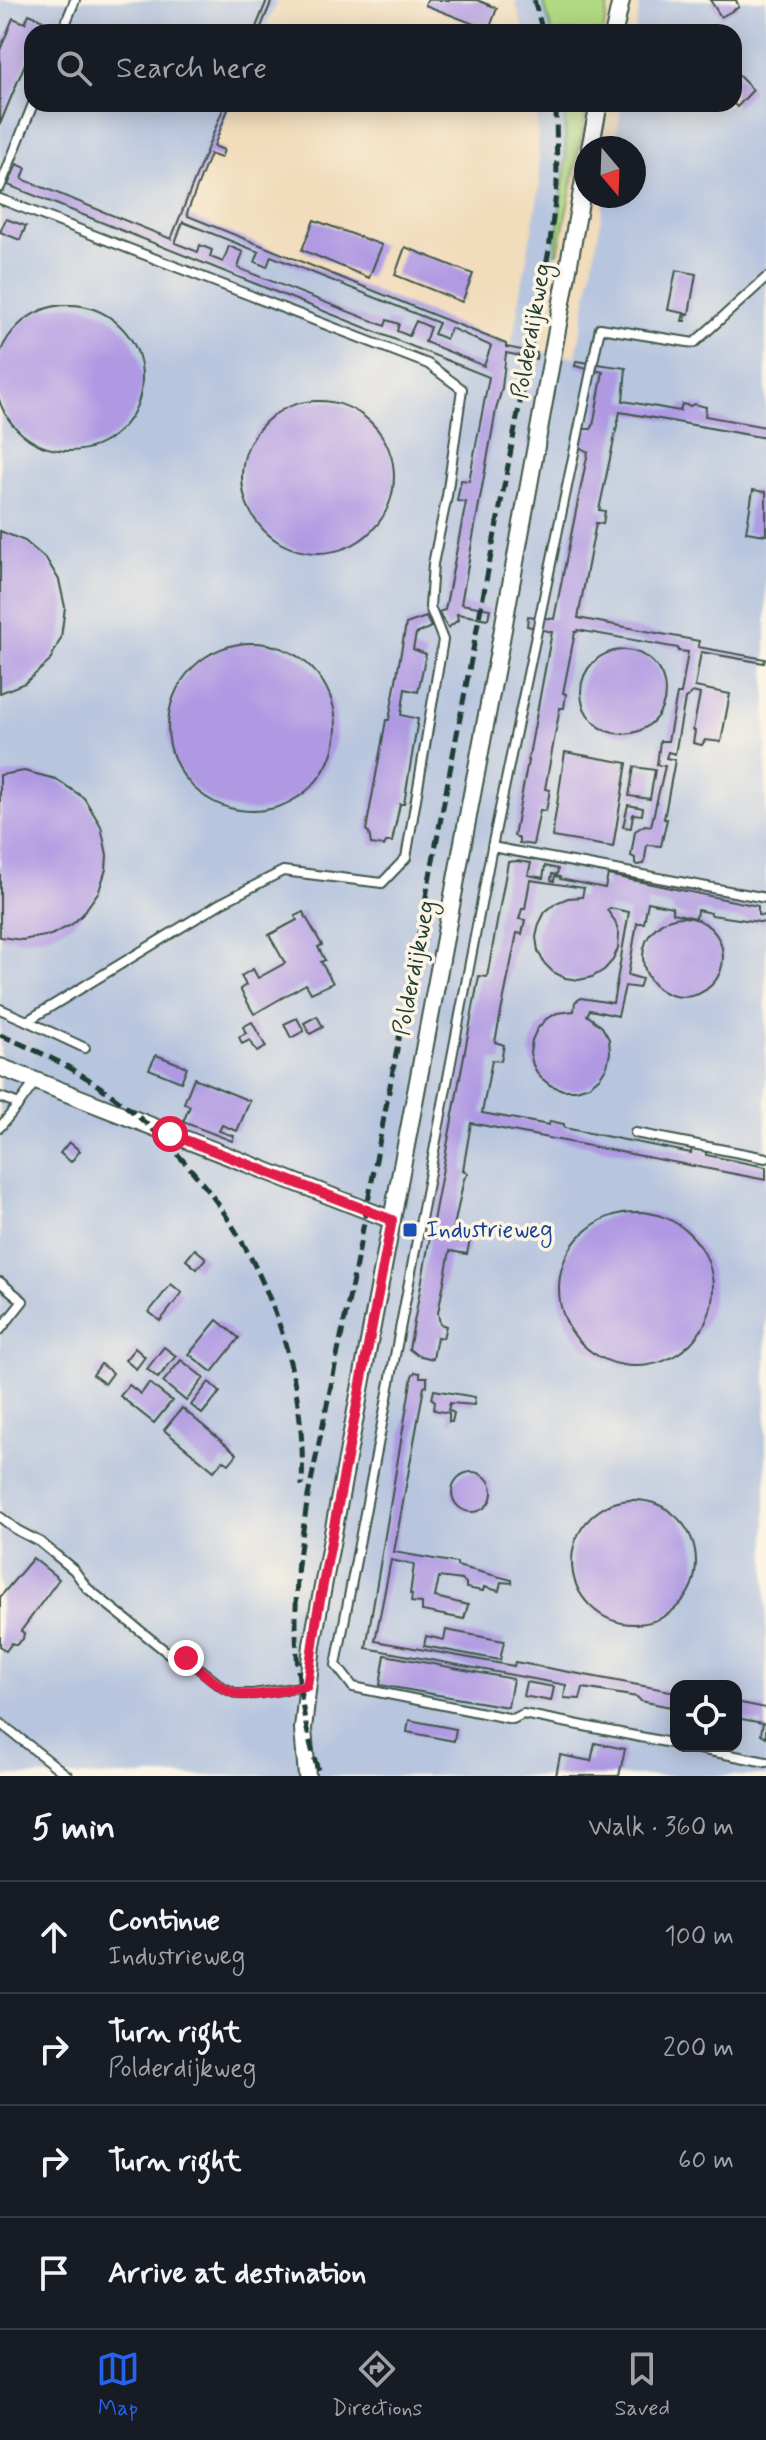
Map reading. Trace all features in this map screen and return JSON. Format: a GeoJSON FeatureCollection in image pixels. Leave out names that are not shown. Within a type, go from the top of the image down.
{"type":"FeatureCollection","features":[{"type":"Feature","properties":{"kind":"street"},"geometry":{"type":"LineString","coordinates":[[616,24],[621,0]]}},
{"type":"Feature","properties":{"kind":"street"},"geometry":{"type":"LineString","coordinates":[[592,136],[597,112]]}},
{"type":"Feature","properties":{"kind":"street","name":"Polderdijkweg"},"geometry":{"type":"LineString","coordinates":[[307,1776],[303,1729],[317,1616],[502,638],[579,208]]}},
{"type":"Feature","properties":{"kind":"street"},"geometry":{"type":"LineString","coordinates":[[0,1067],[392,1220]]}},
{"type":"Feature","properties":{"kind":"lane"},"geometry":{"type":"LineString","coordinates":[[65,24],[75,0]]}},
{"type":"Feature","properties":{"kind":"lane"},"geometry":{"type":"LineString","coordinates":[[0,187],[30,112]]}},
{"type":"Feature","properties":{"kind":"lane"},"geometry":{"type":"LineString","coordinates":[[0,199],[428,364],[462,389],[447,496],[433,564],[430,607],[443,640],[406,858],[382,883],[283,871],[221,903],[27,1021]]}},
{"type":"Feature","properties":{"kind":"lane"},"geometry":{"type":"LineString","coordinates":[[670,1743],[523,1714],[513,1719],[353,1687],[336,1665],[492,847],[600,328],[694,343],[766,278]]}},
{"type":"Feature","properties":{"kind":"lane"},"geometry":{"type":"LineString","coordinates":[[492,847],[766,898]]}},
{"type":"Feature","properties":{"kind":"lane"},"geometry":{"type":"LineString","coordinates":[[0,1009],[85,1048]]}},
{"type":"Feature","properties":{"kind":"lane"},"geometry":{"type":"LineString","coordinates":[[0,1127],[36,1081]]}},
{"type":"Feature","properties":{"kind":"lane"},"geometry":{"type":"LineString","coordinates":[[0,1097],[19,1104]]}},
{"type":"Feature","properties":{"kind":"lane"},"geometry":{"type":"LineString","coordinates":[[635,1133],[766,1158]]}},
{"type":"Feature","properties":{"kind":"lane"},"geometry":{"type":"LineString","coordinates":[[0,1282],[23,1301],[0,1330]]}},
{"type":"Feature","properties":{"kind":"lane"},"geometry":{"type":"LineString","coordinates":[[0,1517],[40,1542],[74,1570],[87,1588],[168,1653],[186,1658],[222,1687],[237,1694],[253,1694],[307,1686]]}},
{"type":"Feature","properties":{"kind":"lane"},"geometry":{"type":"LineString","coordinates":[[0,1723],[68,1776]]}},
{"type":"Feature","properties":{"kind":"lane"},"geometry":{"type":"LineString","coordinates":[[715,1752],[766,1762]]}},
{"type":"Feature","properties":{"kind":"shaded area"},"geometry":{"type":"Polygon","coordinates":[[[0,0],[278,0],[268,24],[24,24],[24,112],[228,112],[183,215],[511,347],[540,185],[536,112],[565,112],[564,191],[538,351],[576,357],[603,208],[646,208],[646,136],[616,136],[621,112],[742,112],[742,24],[636,24],[640,0],[766,0],[766,1776],[0,1776],[0,0]]]}},
{"type":"Feature","properties":{"kind":"shaded area"},"geometry":{"type":"Polygon","coordinates":[[[515,0],[543,0],[550,24],[522,24],[515,0]]]}},
{"type":"Feature","properties":{"kind":"green space"},"geometry":{"type":"Polygon","coordinates":[[[543,0],[609,0],[604,24],[550,24],[543,0]]]}},
{"type":"Feature","properties":{"kind":"green space"},"geometry":{"type":"Polygon","coordinates":[[[565,112],[586,112],[582,136],[574,136],[574,174],[558,253],[555,253],[566,162],[565,112]]]}},
{"type":"Feature","properties":{"kind":"building"},"geometry":{"type":"Polygon","coordinates":[[[267,0],[272,0],[262,24],[257,24],[267,0]]]}},
{"type":"Feature","properties":{"kind":"building"},"geometry":{"type":"Polygon","coordinates":[[[427,0],[477,0],[497,8],[491,24],[474,24],[425,5],[427,0]]]}},
{"type":"Feature","properties":{"kind":"building"},"geometry":{"type":"Polygon","coordinates":[[[710,0],[736,0],[739,7],[721,17],[710,0]]]}},
{"type":"Feature","properties":{"kind":"building"},"geometry":{"type":"Polygon","coordinates":[[[29,14],[43,20],[41,24],[24,24],[24,66],[0,124],[0,50],[13,18],[25,23],[29,14]]]}},
{"type":"Feature","properties":{"kind":"building"},"geometry":{"type":"Polygon","coordinates":[[[742,79],[753,90],[742,102],[742,79]]]}},
{"type":"Feature","properties":{"kind":"building"},"geometry":{"type":"Polygon","coordinates":[[[222,112],[227,112],[214,146],[224,150],[221,158],[210,154],[188,216],[506,344],[506,347],[537,353],[536,359],[506,353],[461,604],[490,609],[488,619],[457,614],[458,620],[448,628],[438,612],[445,610],[466,502],[457,501],[461,480],[469,481],[489,377],[8,185],[17,164],[26,168],[22,179],[171,239],[222,112]],[[183,222],[175,243],[198,252],[200,245],[212,250],[210,257],[223,262],[229,246],[243,252],[238,268],[385,326],[387,320],[399,324],[397,331],[409,336],[416,321],[430,327],[425,342],[484,366],[491,346],[451,328],[446,339],[434,334],[439,323],[271,256],[267,267],[255,262],[259,252],[183,222]]]}},
{"type":"Feature","properties":{"kind":"building"},"geometry":{"type":"Polygon","coordinates":[[[6,219],[26,226],[20,240],[0,232],[6,219]]]}},
{"type":"Feature","properties":{"kind":"building"},"geometry":{"type":"Polygon","coordinates":[[[314,220],[382,245],[369,278],[302,250],[314,220]]]}},
{"type":"Feature","properties":{"kind":"building"},"geometry":{"type":"Polygon","coordinates":[[[405,247],[473,274],[462,302],[395,275],[405,247]]]}},
{"type":"Feature","properties":{"kind":"building"},"geometry":{"type":"Polygon","coordinates":[[[676,270],[696,274],[685,321],[682,321],[684,313],[668,310],[676,270]]]}},
{"type":"Feature","properties":{"kind":"building"},"geometry":{"type":"Polygon","coordinates":[[[55,306],[83,306],[110,317],[130,337],[141,364],[141,392],[130,419],[110,439],[83,450],[55,450],[28,439],[8,419],[-1,398],[-1,358],[8,337],[28,317],[55,306]]]}},
{"type":"Feature","properties":{"kind":"building"},"geometry":{"type":"Polygon","coordinates":[[[576,361],[626,368],[623,401],[680,411],[682,404],[694,404],[706,407],[705,416],[766,427],[766,438],[620,412],[599,510],[605,511],[603,524],[596,523],[578,618],[699,641],[698,647],[765,659],[764,663],[701,652],[695,687],[730,694],[721,742],[705,740],[702,745],[693,743],[700,694],[693,692],[685,699],[675,754],[668,752],[666,758],[675,760],[661,846],[647,845],[644,864],[638,865],[631,856],[635,831],[645,825],[651,826],[665,766],[657,765],[660,741],[668,741],[677,694],[681,694],[688,652],[678,651],[678,648],[578,630],[575,632],[563,693],[566,694],[564,708],[560,708],[545,789],[550,790],[546,811],[540,810],[533,845],[519,843],[519,838],[514,836],[552,632],[527,626],[528,616],[554,619],[588,452],[579,447],[582,429],[593,426],[603,372],[575,366],[576,361]]]}},
{"type":"Feature","properties":{"kind":"building"},"geometry":{"type":"Polygon","coordinates":[[[318,401],[347,406],[372,423],[389,448],[394,477],[389,506],[372,531],[347,548],[318,553],[289,548],[264,531],[247,506],[242,477],[247,448],[264,423],[289,406],[318,401]]]}},
{"type":"Feature","properties":{"kind":"building"},"geometry":{"type":"Polygon","coordinates":[[[753,490],[766,492],[766,535],[746,532],[753,490]]]}},
{"type":"Feature","properties":{"kind":"building"},"geometry":{"type":"Polygon","coordinates":[[[0,531],[25,541],[47,560],[59,580],[65,607],[61,638],[49,662],[25,683],[0,693],[0,531]]]}},
{"type":"Feature","properties":{"kind":"building"},"geometry":{"type":"Polygon","coordinates":[[[426,617],[431,627],[416,634],[413,649],[426,654],[418,692],[405,689],[401,715],[418,719],[404,804],[400,804],[392,842],[386,842],[384,846],[371,844],[366,830],[406,624],[426,617]]]}},
{"type":"Feature","properties":{"kind":"building"},"geometry":{"type":"Polygon","coordinates":[[[252,643],[284,649],[311,668],[330,695],[336,727],[330,759],[311,786],[284,805],[252,811],[220,805],[193,786],[174,759],[168,727],[174,695],[193,668],[220,649],[252,643]]]}},
{"type":"Feature","properties":{"kind":"building"},"geometry":{"type":"Polygon","coordinates":[[[623,650],[646,657],[658,669],[665,692],[658,715],[646,727],[623,734],[600,727],[588,715],[581,692],[588,669],[600,657],[623,650]]]}},
{"type":"Feature","properties":{"kind":"building"},"geometry":{"type":"Polygon","coordinates":[[[565,752],[627,763],[613,847],[552,837],[565,752]]]}},
{"type":"Feature","properties":{"kind":"building"},"geometry":{"type":"Polygon","coordinates":[[[634,767],[655,770],[650,799],[629,796],[634,767]]]}},
{"type":"Feature","properties":{"kind":"building"},"geometry":{"type":"Polygon","coordinates":[[[24,771],[56,779],[84,798],[101,826],[107,855],[99,891],[82,915],[71,925],[51,935],[22,940],[0,937],[0,775],[24,771]]]}},
{"type":"Feature","properties":{"kind":"building"},"geometry":{"type":"Polygon","coordinates":[[[628,805],[643,808],[642,815],[633,814],[631,828],[623,827],[628,805]]]}},
{"type":"Feature","properties":{"kind":"building"},"geometry":{"type":"Polygon","coordinates":[[[508,862],[531,863],[528,875],[543,878],[545,866],[558,869],[557,875],[552,874],[551,880],[554,881],[555,876],[605,888],[608,875],[758,906],[758,915],[766,916],[766,923],[697,910],[696,918],[673,913],[672,907],[648,902],[644,923],[637,923],[628,975],[642,979],[639,988],[625,986],[618,1016],[590,1010],[587,1015],[602,1027],[609,1039],[607,1066],[589,1086],[563,1090],[539,1076],[530,1053],[532,1040],[546,1019],[557,1013],[574,1011],[575,1002],[581,998],[613,1003],[629,912],[607,910],[619,934],[613,960],[604,970],[579,980],[565,978],[544,963],[536,937],[545,912],[568,898],[582,897],[584,888],[530,880],[525,909],[522,909],[519,919],[525,920],[522,934],[517,933],[495,1042],[504,1045],[501,1061],[492,1060],[482,1113],[549,1125],[550,1121],[564,1124],[564,1128],[691,1153],[692,1148],[706,1151],[706,1155],[766,1167],[766,1180],[471,1123],[463,1170],[468,1174],[464,1179],[453,1231],[471,1235],[467,1254],[450,1251],[438,1313],[440,1324],[446,1326],[443,1338],[437,1337],[433,1359],[417,1355],[409,1349],[479,976],[487,977],[508,862]]]}},
{"type":"Feature","properties":{"kind":"building"},"geometry":{"type":"Polygon","coordinates":[[[303,912],[322,945],[318,947],[325,960],[321,962],[333,983],[311,993],[306,984],[254,1014],[240,989],[246,985],[241,976],[253,969],[258,978],[285,963],[269,935],[297,920],[295,916],[303,912]]]}},
{"type":"Feature","properties":{"kind":"building"},"geometry":{"type":"Polygon","coordinates":[[[683,917],[711,929],[723,957],[711,985],[683,997],[655,985],[643,957],[655,929],[683,917]]]}},
{"type":"Feature","properties":{"kind":"building"},"geometry":{"type":"Polygon","coordinates":[[[317,1016],[323,1027],[310,1034],[304,1023],[317,1016]]]}},
{"type":"Feature","properties":{"kind":"building"},"geometry":{"type":"Polygon","coordinates":[[[297,1018],[304,1031],[291,1038],[284,1024],[297,1018]]]}},
{"type":"Feature","properties":{"kind":"building"},"geometry":{"type":"Polygon","coordinates":[[[252,1022],[266,1047],[257,1052],[250,1040],[242,1044],[239,1037],[246,1033],[243,1027],[252,1022]]]}},
{"type":"Feature","properties":{"kind":"building"},"geometry":{"type":"Polygon","coordinates":[[[156,1055],[187,1067],[181,1082],[149,1069],[156,1055]]]}},
{"type":"Feature","properties":{"kind":"building"},"geometry":{"type":"Polygon","coordinates":[[[194,1078],[250,1101],[237,1131],[222,1125],[219,1131],[234,1136],[232,1141],[183,1122],[190,1106],[184,1103],[194,1078]]]}},
{"type":"Feature","properties":{"kind":"building"},"geometry":{"type":"Polygon","coordinates":[[[69,1142],[80,1151],[71,1162],[60,1153],[69,1142]]]}},
{"type":"Feature","properties":{"kind":"building"},"geometry":{"type":"Polygon","coordinates":[[[636,1212],[665,1218],[690,1235],[707,1260],[713,1289],[707,1318],[690,1343],[665,1360],[636,1366],[607,1360],[582,1343],[565,1318],[559,1289],[565,1260],[582,1235],[607,1218],[636,1212]]]}},
{"type":"Feature","properties":{"kind":"building"},"geometry":{"type":"Polygon","coordinates":[[[195,1249],[206,1258],[197,1269],[186,1260],[195,1249]]]}},
{"type":"Feature","properties":{"kind":"building"},"geometry":{"type":"Polygon","coordinates":[[[171,1284],[182,1293],[160,1321],[149,1312],[171,1284]]]}},
{"type":"Feature","properties":{"kind":"building"},"geometry":{"type":"Polygon","coordinates":[[[217,1320],[239,1338],[212,1372],[189,1354],[217,1320]]]}},
{"type":"Feature","properties":{"kind":"building"},"geometry":{"type":"Polygon","coordinates":[[[164,1347],[176,1356],[158,1378],[147,1369],[164,1347]]]}},
{"type":"Feature","properties":{"kind":"building"},"geometry":{"type":"Polygon","coordinates":[[[135,1348],[145,1357],[136,1369],[125,1360],[135,1348]]]}},
{"type":"Feature","properties":{"kind":"building"},"geometry":{"type":"Polygon","coordinates":[[[181,1360],[204,1378],[186,1401],[163,1382],[181,1360]]]}},
{"type":"Feature","properties":{"kind":"building"},"geometry":{"type":"Polygon","coordinates":[[[101,1364],[113,1373],[105,1384],[93,1375],[101,1364]]]}},
{"type":"Feature","properties":{"kind":"building"},"geometry":{"type":"Polygon","coordinates":[[[415,1372],[420,1373],[420,1377],[427,1377],[427,1386],[424,1387],[394,1552],[457,1563],[457,1566],[512,1580],[512,1583],[501,1582],[499,1591],[484,1587],[483,1591],[466,1588],[462,1580],[439,1577],[435,1597],[468,1605],[464,1619],[422,1611],[422,1603],[411,1602],[414,1565],[391,1560],[375,1641],[514,1666],[515,1662],[670,1691],[670,1707],[641,1701],[637,1697],[583,1688],[580,1699],[564,1698],[566,1685],[366,1648],[415,1372]]]}},
{"type":"Feature","properties":{"kind":"building"},"geometry":{"type":"Polygon","coordinates":[[[209,1382],[220,1392],[202,1414],[191,1405],[209,1382]]]}},
{"type":"Feature","properties":{"kind":"building"},"geometry":{"type":"Polygon","coordinates":[[[149,1383],[172,1401],[154,1423],[120,1396],[129,1385],[141,1394],[149,1383]]]}},
{"type":"Feature","properties":{"kind":"building"},"geometry":{"type":"Polygon","coordinates":[[[434,1390],[475,1397],[474,1405],[450,1403],[448,1410],[454,1413],[452,1422],[449,1422],[449,1413],[434,1410],[434,1390]]]}},
{"type":"Feature","properties":{"kind":"building"},"geometry":{"type":"Polygon","coordinates":[[[182,1408],[237,1454],[229,1464],[223,1460],[214,1471],[164,1430],[182,1408]]]}},
{"type":"Feature","properties":{"kind":"building"},"geometry":{"type":"Polygon","coordinates":[[[472,1472],[486,1478],[492,1492],[486,1506],[472,1512],[458,1506],[452,1492],[458,1478],[472,1472]]]}},
{"type":"Feature","properties":{"kind":"building"},"geometry":{"type":"Polygon","coordinates":[[[634,1500],[658,1504],[678,1518],[692,1538],[696,1562],[692,1586],[678,1606],[658,1620],[634,1624],[610,1620],[590,1606],[576,1586],[572,1562],[576,1538],[590,1518],[610,1504],[634,1500]]]}},
{"type":"Feature","properties":{"kind":"building"},"geometry":{"type":"Polygon","coordinates":[[[33,1558],[59,1579],[21,1631],[24,1633],[23,1639],[16,1645],[12,1643],[6,1651],[0,1646],[0,1597],[33,1558]]]}},
{"type":"Feature","properties":{"kind":"building"},"geometry":{"type":"Polygon","coordinates":[[[446,1630],[504,1641],[500,1660],[424,1646],[426,1636],[444,1640],[446,1630]]]}},
{"type":"Feature","properties":{"kind":"building"},"geometry":{"type":"Polygon","coordinates":[[[385,1655],[513,1679],[508,1707],[380,1685],[385,1655]]]}},
{"type":"Feature","properties":{"kind":"building"},"geometry":{"type":"Polygon","coordinates":[[[526,1682],[554,1687],[551,1701],[523,1696],[526,1682]]]}},
{"type":"Feature","properties":{"kind":"building"},"geometry":{"type":"Polygon","coordinates":[[[742,1703],[766,1708],[766,1737],[761,1734],[763,1723],[742,1719],[742,1703]]]}},
{"type":"Feature","properties":{"kind":"building"},"geometry":{"type":"Polygon","coordinates":[[[409,1720],[456,1729],[454,1741],[407,1732],[409,1720]]]}},
{"type":"Feature","properties":{"kind":"building"},"geometry":{"type":"Polygon","coordinates":[[[595,1743],[625,1749],[619,1776],[556,1776],[560,1755],[591,1761],[595,1743]]]}},
{"type":"Feature","properties":{"kind":"railway"},"geometry":{"type":"LineString","coordinates":[[534,0],[541,24]]}},
{"type":"Feature","properties":{"kind":"railway"},"geometry":{"type":"LineString","coordinates":[[297,1571],[308,1496],[355,1270],[549,250],[557,185],[556,112]]}},
{"type":"Feature","properties":{"kind":"railway"},"geometry":{"type":"LineString","coordinates":[[0,1035],[53,1059],[103,1089],[149,1126],[189,1167],[224,1213],[253,1262],[276,1315],[292,1370],[301,1427],[302,1486]]}},
{"type":"Feature","properties":{"kind":"railway"},"geometry":{"type":"LineString","coordinates":[[298,1562],[298,1670],[306,1723],[320,1776]]}},
{"type":"Feature","properties":{"kind":"place","name":"Industrieweg"},"geometry":{"type":"Point","coordinates":[410,1230]}},
{"type":"Feature","properties":{"kind":"route"},"geometry":{"type":"LineString","coordinates":[[170,1134],[392,1220],[317,1616],[307,1686],[267,1693],[237,1694],[222,1687],[186,1658]]}}]}
